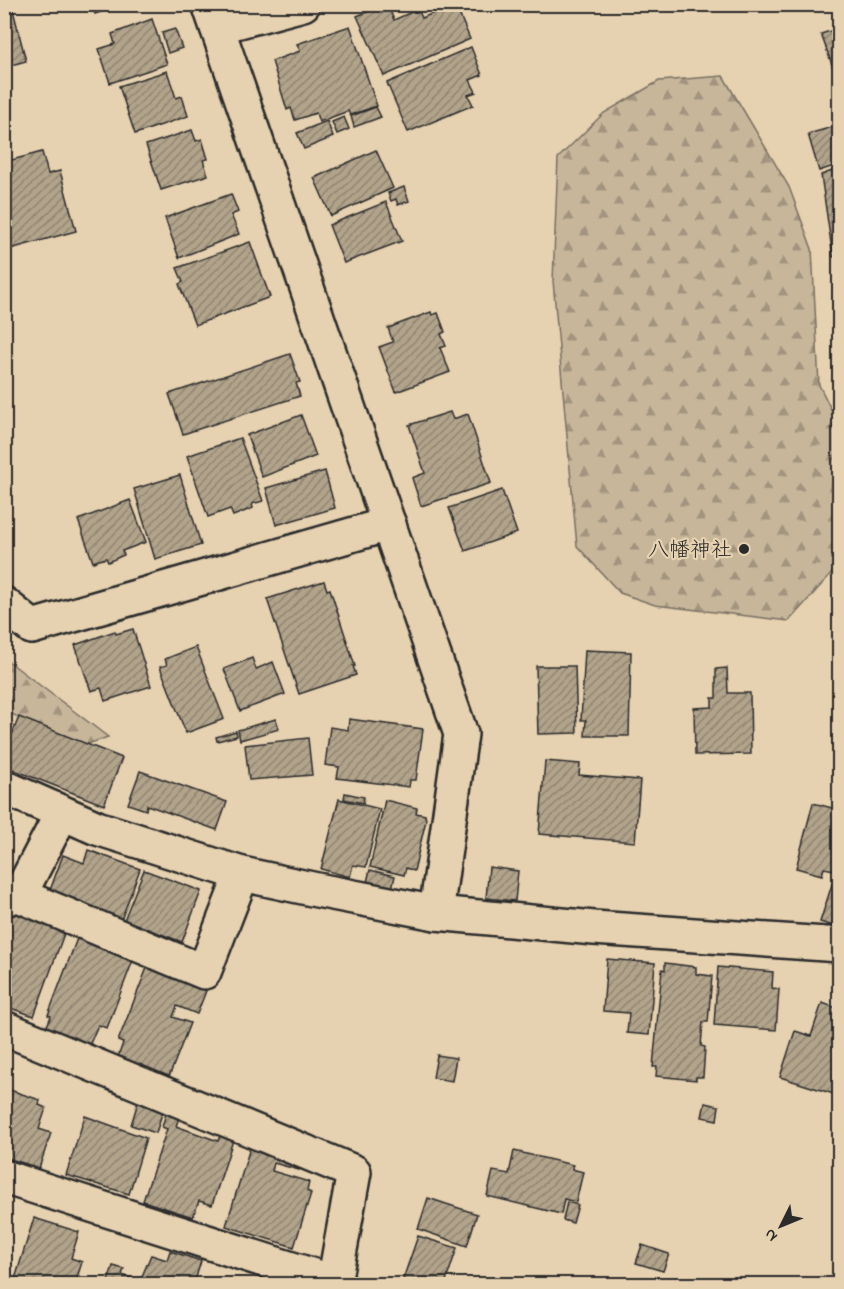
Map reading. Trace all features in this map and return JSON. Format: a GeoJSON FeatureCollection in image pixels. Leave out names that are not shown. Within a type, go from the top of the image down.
{"type":"FeatureCollection","features":[{"type":"Feature","properties":{"kind":"street"},"geometry":{"type":"LineString","coordinates":[[303,4],[213,16],[461,734],[436,913]]}},
{"type":"Feature","properties":{"kind":"street"},"geometry":{"type":"LineString","coordinates":[[4,604],[32,627],[388,524]]}},
{"type":"Feature","properties":{"kind":"street"},"geometry":{"type":"LineString","coordinates":[[4,787],[97,828],[242,874],[436,913],[594,928],[840,945]]}},
{"type":"Feature","properties":{"kind":"street"},"geometry":{"type":"LineString","coordinates":[[62,813],[10,894],[204,972],[242,874]]}},
{"type":"Feature","properties":{"kind":"street"},"geometry":{"type":"LineString","coordinates":[[4,1028],[354,1172],[328,1282],[4,1177]]}},
{"type":"Feature","properties":{"kind":"green space"},"geometry":{"type":"Polygon","coordinates":[[[723,76],[789,187],[812,249],[819,385],[839,425],[839,565],[789,621],[655,605],[620,593],[577,546],[553,281],[558,158],[604,113],[659,81],[723,76]]]}},
{"type":"Feature","properties":{"kind":"green space"},"geometry":{"type":"Polygon","coordinates":[[[4,658],[108,737],[74,749],[5,710],[4,658]]]}},
{"type":"Feature","properties":{"kind":"building"},"geometry":{"type":"Polygon","coordinates":[[[92,4],[123,4],[95,14],[92,4]]]}},
{"type":"Feature","properties":{"kind":"building"},"geometry":{"type":"Polygon","coordinates":[[[387,4],[394,20],[418,9],[422,18],[455,4],[470,39],[384,76],[357,16],[387,4]]]}},
{"type":"Feature","properties":{"kind":"building"},"geometry":{"type":"Polygon","coordinates":[[[13,10],[26,61],[4,67],[4,13],[13,10]]]}},
{"type":"Feature","properties":{"kind":"building"},"geometry":{"type":"Polygon","coordinates":[[[152,19],[167,64],[110,83],[99,49],[115,44],[112,34],[152,19]]]}},
{"type":"Feature","properties":{"kind":"building"},"geometry":{"type":"Polygon","coordinates":[[[350,26],[377,106],[350,115],[348,111],[319,122],[316,113],[295,120],[291,108],[287,110],[272,61],[300,51],[297,44],[350,26]]]}},
{"type":"Feature","properties":{"kind":"building"},"geometry":{"type":"Polygon","coordinates":[[[840,28],[840,87],[821,34],[840,28]]]}},
{"type":"Feature","properties":{"kind":"building"},"geometry":{"type":"Polygon","coordinates":[[[175,29],[182,48],[168,53],[162,33],[175,29]]]}},
{"type":"Feature","properties":{"kind":"building"},"geometry":{"type":"Polygon","coordinates":[[[471,47],[482,75],[470,80],[476,92],[468,95],[473,105],[408,132],[387,83],[471,47]]]}},
{"type":"Feature","properties":{"kind":"building"},"geometry":{"type":"Polygon","coordinates":[[[167,71],[176,98],[182,96],[188,116],[135,134],[119,86],[167,71]]]}},
{"type":"Feature","properties":{"kind":"building"},"geometry":{"type":"Polygon","coordinates":[[[376,107],[381,117],[354,127],[351,116],[376,107]]]}},
{"type":"Feature","properties":{"kind":"building"},"geometry":{"type":"Polygon","coordinates":[[[344,117],[349,129],[337,134],[332,122],[344,117]]]}},
{"type":"Feature","properties":{"kind":"building"},"geometry":{"type":"Polygon","coordinates":[[[327,121],[333,137],[304,149],[297,133],[327,121]]]}},
{"type":"Feature","properties":{"kind":"building"},"geometry":{"type":"Polygon","coordinates":[[[833,127],[840,146],[840,164],[819,171],[808,134],[833,127]]]}},
{"type":"Feature","properties":{"kind":"building"},"geometry":{"type":"Polygon","coordinates":[[[192,130],[196,141],[202,139],[208,159],[203,160],[208,175],[161,190],[146,145],[192,130]]]}},
{"type":"Feature","properties":{"kind":"building"},"geometry":{"type":"Polygon","coordinates":[[[376,150],[393,188],[331,216],[314,178],[376,150]]]}},
{"type":"Feature","properties":{"kind":"building"},"geometry":{"type":"Polygon","coordinates":[[[42,152],[48,174],[60,171],[76,231],[10,249],[4,229],[4,162],[42,152]]]}},
{"type":"Feature","properties":{"kind":"building"},"geometry":{"type":"Polygon","coordinates":[[[840,168],[840,256],[833,257],[821,175],[840,168]]]}},
{"type":"Feature","properties":{"kind":"building"},"geometry":{"type":"Polygon","coordinates":[[[404,187],[409,201],[398,205],[396,199],[391,201],[388,193],[404,187]]]}},
{"type":"Feature","properties":{"kind":"building"},"geometry":{"type":"Polygon","coordinates":[[[231,194],[238,212],[231,215],[239,234],[179,258],[165,218],[231,194]]]}},
{"type":"Feature","properties":{"kind":"building"},"geometry":{"type":"Polygon","coordinates":[[[386,202],[402,241],[344,263],[329,225],[386,202]]]}},
{"type":"Feature","properties":{"kind":"building"},"geometry":{"type":"Polygon","coordinates":[[[250,242],[270,297],[195,325],[179,284],[183,282],[177,268],[250,242]]]}},
{"type":"Feature","properties":{"kind":"building"},"geometry":{"type":"Polygon","coordinates":[[[431,312],[432,315],[438,313],[445,332],[441,334],[446,346],[440,348],[450,372],[396,392],[379,347],[393,342],[388,328],[431,312]]]}},
{"type":"Feature","properties":{"kind":"building"},"geometry":{"type":"Polygon","coordinates":[[[290,354],[300,382],[296,383],[300,396],[183,434],[169,394],[290,354]]]}},
{"type":"Feature","properties":{"kind":"building"},"geometry":{"type":"Polygon","coordinates":[[[450,412],[453,419],[468,414],[491,483],[421,506],[412,478],[425,473],[409,425],[450,412]]]}},
{"type":"Feature","properties":{"kind":"building"},"geometry":{"type":"Polygon","coordinates":[[[301,415],[316,456],[262,477],[247,435],[301,415]]]}},
{"type":"Feature","properties":{"kind":"building"},"geometry":{"type":"Polygon","coordinates":[[[240,438],[263,501],[252,504],[253,508],[233,516],[230,509],[208,517],[187,456],[240,438]]]}},
{"type":"Feature","properties":{"kind":"building"},"geometry":{"type":"Polygon","coordinates":[[[325,471],[335,508],[276,525],[266,488],[325,471]]]}},
{"type":"Feature","properties":{"kind":"building"},"geometry":{"type":"Polygon","coordinates":[[[180,475],[201,545],[155,559],[134,489],[180,475]]]}},
{"type":"Feature","properties":{"kind":"building"},"geometry":{"type":"Polygon","coordinates":[[[502,490],[517,533],[465,551],[449,508],[502,490]]]}},
{"type":"Feature","properties":{"kind":"building"},"geometry":{"type":"Polygon","coordinates":[[[130,500],[146,542],[122,551],[124,555],[108,562],[106,558],[93,562],[78,520],[130,500]]]}},
{"type":"Feature","properties":{"kind":"building"},"geometry":{"type":"Polygon","coordinates":[[[324,581],[327,590],[330,589],[356,675],[299,694],[267,599],[324,581]]]}},
{"type":"Feature","properties":{"kind":"building"},"geometry":{"type":"Polygon","coordinates":[[[133,629],[151,686],[105,701],[101,688],[91,691],[75,645],[115,631],[116,634],[133,629]]]}},
{"type":"Feature","properties":{"kind":"building"},"geometry":{"type":"Polygon","coordinates":[[[196,647],[224,719],[186,733],[160,667],[167,665],[165,659],[196,647]]]}},
{"type":"Feature","properties":{"kind":"building"},"geometry":{"type":"Polygon","coordinates":[[[585,650],[631,652],[629,736],[585,736],[586,720],[581,720],[585,650]]]}},
{"type":"Feature","properties":{"kind":"building"},"geometry":{"type":"Polygon","coordinates":[[[252,658],[256,669],[273,662],[285,694],[240,711],[224,669],[252,658]]]}},
{"type":"Feature","properties":{"kind":"building"},"geometry":{"type":"Polygon","coordinates":[[[536,666],[575,666],[577,733],[538,734],[536,666]]]}},
{"type":"Feature","properties":{"kind":"building"},"geometry":{"type":"Polygon","coordinates":[[[727,668],[728,693],[750,693],[751,754],[695,755],[694,708],[712,707],[712,698],[716,698],[716,669],[727,668]]]}},
{"type":"Feature","properties":{"kind":"building"},"geometry":{"type":"Polygon","coordinates":[[[19,717],[122,758],[104,805],[4,766],[4,754],[19,717]]]}},
{"type":"Feature","properties":{"kind":"building"},"geometry":{"type":"Polygon","coordinates":[[[276,719],[279,729],[240,740],[238,730],[276,719]]]}},
{"type":"Feature","properties":{"kind":"building"},"geometry":{"type":"Polygon","coordinates":[[[349,719],[423,729],[416,780],[410,780],[409,787],[337,778],[339,767],[325,765],[330,727],[348,730],[349,719]]]}},
{"type":"Feature","properties":{"kind":"building"},"geometry":{"type":"Polygon","coordinates":[[[236,731],[237,736],[217,741],[216,737],[236,731]]]}},
{"type":"Feature","properties":{"kind":"building"},"geometry":{"type":"Polygon","coordinates":[[[308,738],[312,775],[249,780],[245,745],[308,738]]]}},
{"type":"Feature","properties":{"kind":"building"},"geometry":{"type":"Polygon","coordinates":[[[545,761],[580,764],[579,775],[640,780],[635,842],[539,834],[545,761]]]}},
{"type":"Feature","properties":{"kind":"building"},"geometry":{"type":"Polygon","coordinates":[[[140,771],[227,802],[217,830],[147,805],[146,810],[128,804],[140,771]]]}},
{"type":"Feature","properties":{"kind":"building"},"geometry":{"type":"Polygon","coordinates":[[[345,793],[364,797],[363,803],[344,799],[345,793]]]}},
{"type":"Feature","properties":{"kind":"building"},"geometry":{"type":"Polygon","coordinates":[[[339,799],[380,809],[366,867],[353,865],[350,877],[321,869],[339,799]]]}},
{"type":"Feature","properties":{"kind":"building"},"geometry":{"type":"Polygon","coordinates":[[[385,800],[417,808],[416,813],[425,815],[426,820],[414,871],[406,868],[404,875],[370,867],[385,800]]]}},
{"type":"Feature","properties":{"kind":"building"},"geometry":{"type":"Polygon","coordinates":[[[813,803],[840,810],[840,871],[824,868],[822,875],[796,868],[813,803]]]}},
{"type":"Feature","properties":{"kind":"building"},"geometry":{"type":"Polygon","coordinates":[[[88,850],[140,869],[121,920],[49,893],[63,855],[84,863],[88,850]]]}},
{"type":"Feature","properties":{"kind":"building"},"geometry":{"type":"Polygon","coordinates":[[[489,867],[518,871],[515,901],[486,898],[489,867]]]}},
{"type":"Feature","properties":{"kind":"building"},"geometry":{"type":"Polygon","coordinates":[[[144,870],[201,891],[182,942],[124,920],[144,870]]]}},
{"type":"Feature","properties":{"kind":"building"},"geometry":{"type":"Polygon","coordinates":[[[370,870],[395,876],[392,888],[367,882],[370,870]]]}},
{"type":"Feature","properties":{"kind":"building"},"geometry":{"type":"Polygon","coordinates":[[[836,872],[840,873],[840,928],[820,922],[836,872]]]}},
{"type":"Feature","properties":{"kind":"building"},"geometry":{"type":"Polygon","coordinates":[[[6,909],[65,931],[34,1016],[4,1006],[6,909]]]}},
{"type":"Feature","properties":{"kind":"building"},"geometry":{"type":"Polygon","coordinates":[[[78,936],[135,955],[107,1028],[98,1025],[88,1048],[45,1031],[51,1016],[48,1015],[78,936]]]}},
{"type":"Feature","properties":{"kind":"building"},"geometry":{"type":"Polygon","coordinates":[[[607,959],[655,963],[649,1035],[627,1033],[629,1013],[603,1011],[607,959]]]}},
{"type":"Feature","properties":{"kind":"building"},"geometry":{"type":"Polygon","coordinates":[[[149,963],[209,983],[197,1014],[177,1006],[173,1017],[190,1023],[169,1077],[118,1057],[123,1043],[118,1041],[149,963]]]}},
{"type":"Feature","properties":{"kind":"building"},"geometry":{"type":"Polygon","coordinates":[[[665,963],[696,967],[696,974],[712,976],[708,1022],[703,1022],[701,1046],[705,1047],[703,1077],[696,1077],[696,1080],[656,1076],[657,1067],[653,1067],[662,969],[665,970],[665,963]]]}},
{"type":"Feature","properties":{"kind":"building"},"geometry":{"type":"Polygon","coordinates":[[[718,967],[773,972],[772,988],[779,989],[776,1030],[714,1025],[718,967]]]}},
{"type":"Feature","properties":{"kind":"building"},"geometry":{"type":"Polygon","coordinates":[[[822,1003],[840,1009],[840,1088],[837,1095],[780,1077],[795,1031],[811,1036],[822,1003]]]}},
{"type":"Feature","properties":{"kind":"building"},"geometry":{"type":"Polygon","coordinates":[[[437,1055],[456,1058],[452,1081],[433,1078],[437,1055]]]}},
{"type":"Feature","properties":{"kind":"building"},"geometry":{"type":"Polygon","coordinates":[[[4,1088],[40,1100],[39,1105],[46,1108],[39,1129],[51,1133],[39,1168],[4,1157],[4,1088]]]}},
{"type":"Feature","properties":{"kind":"building"},"geometry":{"type":"Polygon","coordinates":[[[139,1099],[164,1107],[156,1133],[131,1125],[139,1099]]]}},
{"type":"Feature","properties":{"kind":"building"},"geometry":{"type":"Polygon","coordinates":[[[705,1103],[719,1106],[717,1120],[702,1117],[705,1103]]]}},
{"type":"Feature","properties":{"kind":"building"},"geometry":{"type":"Polygon","coordinates":[[[167,1110],[180,1115],[176,1126],[218,1141],[222,1130],[235,1134],[212,1205],[199,1201],[193,1217],[143,1201],[167,1129],[162,1127],[167,1110]]]}},
{"type":"Feature","properties":{"kind":"building"},"geometry":{"type":"Polygon","coordinates":[[[85,1116],[146,1138],[129,1194],[66,1175],[85,1116]]]}},
{"type":"Feature","properties":{"kind":"building"},"geometry":{"type":"Polygon","coordinates":[[[253,1138],[304,1154],[299,1170],[274,1163],[272,1171],[309,1182],[307,1191],[311,1193],[294,1247],[226,1226],[253,1138]]]}},
{"type":"Feature","properties":{"kind":"building"},"geometry":{"type":"Polygon","coordinates":[[[514,1151],[573,1165],[572,1169],[583,1172],[576,1202],[564,1199],[561,1214],[487,1196],[493,1171],[509,1174],[514,1151]]]}},
{"type":"Feature","properties":{"kind":"building"},"geometry":{"type":"Polygon","coordinates":[[[428,1198],[477,1214],[467,1246],[418,1229],[428,1198]]]}},
{"type":"Feature","properties":{"kind":"building"},"geometry":{"type":"Polygon","coordinates":[[[567,1202],[578,1205],[573,1223],[563,1220],[567,1202]]]}},
{"type":"Feature","properties":{"kind":"building"},"geometry":{"type":"Polygon","coordinates":[[[34,1218],[79,1232],[71,1258],[82,1262],[75,1284],[27,1284],[15,1279],[34,1218]]]}},
{"type":"Feature","properties":{"kind":"building"},"geometry":{"type":"Polygon","coordinates":[[[418,1236],[457,1248],[445,1284],[402,1282],[418,1236]]]}},
{"type":"Feature","properties":{"kind":"building"},"geometry":{"type":"Polygon","coordinates":[[[642,1245],[669,1254],[663,1271],[636,1263],[642,1245]]]}},
{"type":"Feature","properties":{"kind":"building"},"geometry":{"type":"Polygon","coordinates":[[[170,1251],[201,1261],[194,1284],[107,1284],[113,1266],[124,1269],[122,1275],[140,1281],[151,1255],[167,1260],[170,1251]]]}},
{"type":"Feature","properties":{"kind":"place","name":"八幡神社"},"geometry":{"type":"Point","coordinates":[744,549]}}]}
